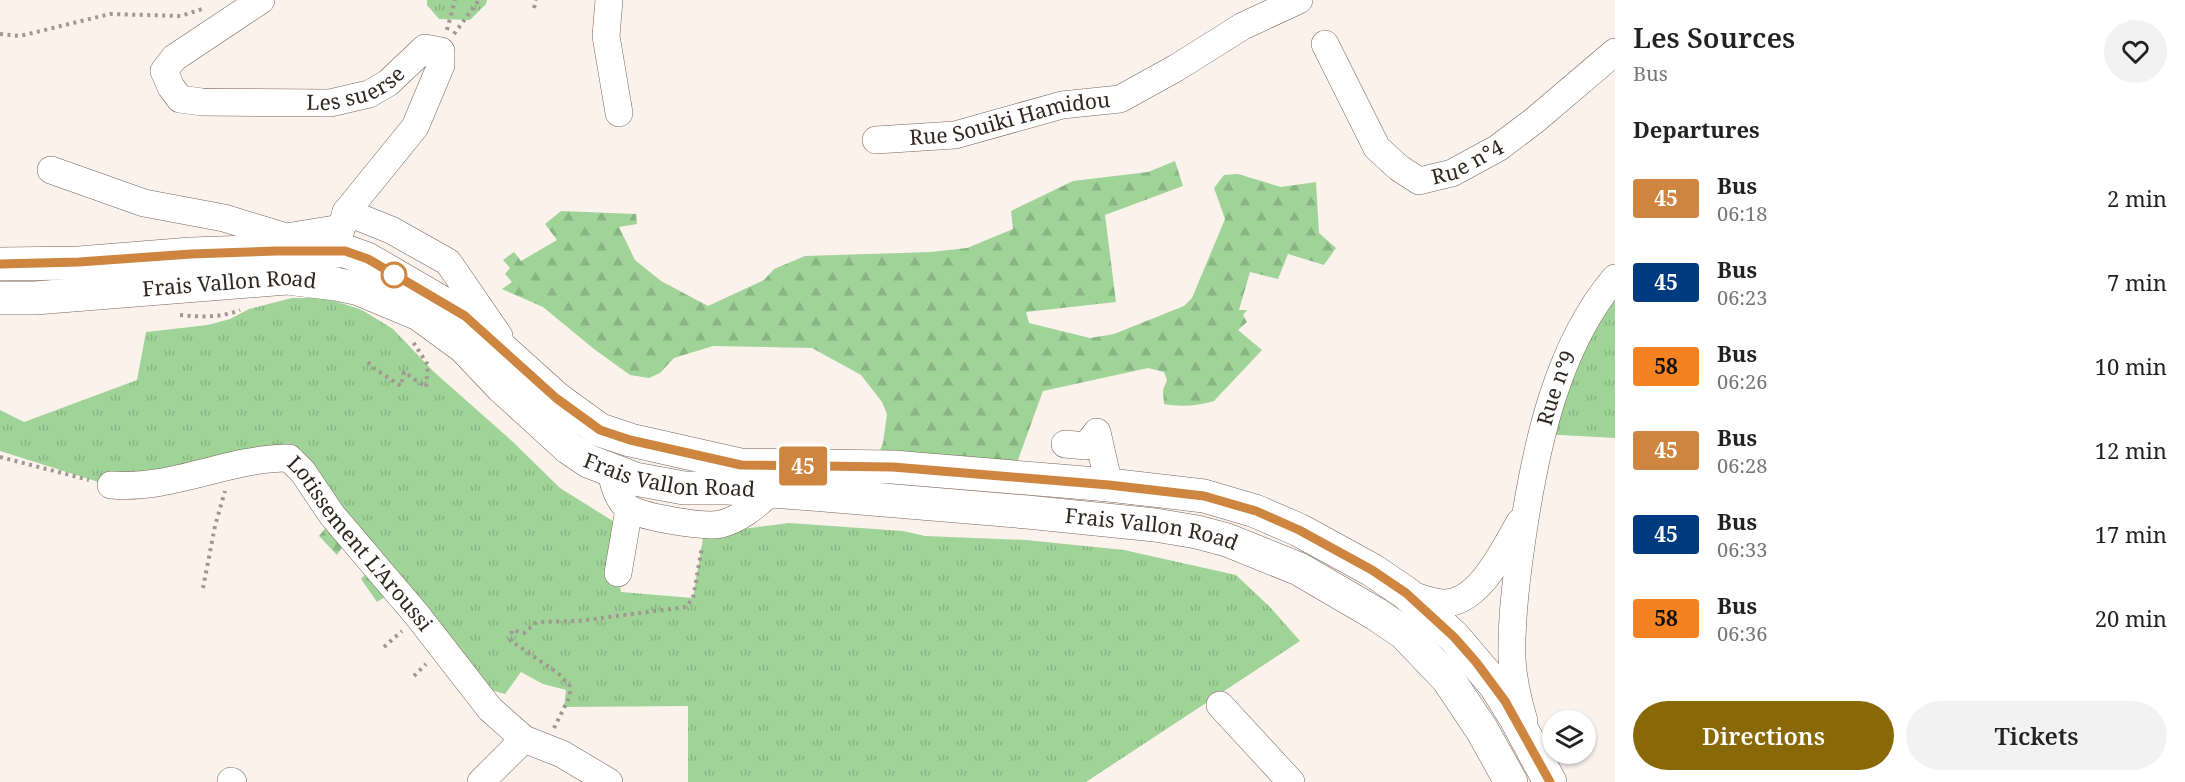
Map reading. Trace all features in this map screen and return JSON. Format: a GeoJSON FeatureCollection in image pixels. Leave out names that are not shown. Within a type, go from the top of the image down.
{"type":"FeatureCollection","features":[{"type":"Feature","properties":{"kind":"highway","name":"Frais Vallon Road"},"geometry":{"type":"LineString","coordinates":[[0,264],[79,262],[244,252],[341,230],[345,251],[368,259],[465,316],[556,398],[600,430],[630,440],[741,465],[893,467],[1109,485],[1204,496],[1256,511],[1299,530],[1372,570],[1406,593],[1454,637],[1476,662],[1510,709],[1550,782]]}},
{"type":"Feature","properties":{"kind":"highway","name":"Frais Vallon Road"},"geometry":{"type":"LineString","coordinates":[[0,298],[36,298],[287,278],[336,284],[359,289],[419,314],[440,327],[464,347],[502,387],[569,448],[588,461],[635,479],[684,488],[728,488],[1027,512],[1155,525],[1227,540],[1264,553],[1327,584],[1404,633],[1448,679],[1482,730],[1512,782]]}},
{"type":"Feature","properties":{"kind":"street","name":"Les suerse"},"geometry":{"type":"LineString","coordinates":[[261,0],[174,58],[164,71],[171,87],[180,99],[202,102],[330,104],[369,94],[388,83],[424,48],[441,51],[441,65],[415,127],[341,230]]}},
{"type":"Feature","properties":{"kind":"street"},"geometry":{"type":"LineString","coordinates":[[609,0],[606,36],[619,113]]}},
{"type":"Feature","properties":{"kind":"street","name":"Rue Souiki Hamidou"},"geometry":{"type":"LineString","coordinates":[[876,140],[955,135],[1062,105],[1120,99],[1176,68],[1243,26],[1299,0]]}},
{"type":"Feature","properties":{"kind":"street","name":"Rue n°4"},"geometry":{"type":"LineString","coordinates":[[1325,44],[1377,148],[1399,168],[1419,181],[1452,173],[1498,148],[1535,120],[1615,52]]}},
{"type":"Feature","properties":{"kind":"street"},"geometry":{"type":"LineString","coordinates":[[51,170],[144,203],[224,218],[286,237],[341,230]]}},
{"type":"Feature","properties":{"kind":"street","name":"Rue n°9"},"geometry":{"type":"LineString","coordinates":[[1531,746],[1520,706],[1512,658],[1516,589],[1527,510],[1548,407],[1568,358],[1590,314],[1615,278]]}},
{"type":"Feature","properties":{"kind":"street"},"geometry":{"type":"LineString","coordinates":[[1065,444],[1086,446],[1097,432],[1109,485]]}},
{"type":"Feature","properties":{"kind":"street","name":"Lotissement L'Aroussi"},"geometry":{"type":"LineString","coordinates":[[111,485],[157,484],[255,460],[289,458],[303,472],[332,515],[417,615],[490,710],[535,743]]}},
{"type":"Feature","properties":{"kind":"street"},"geometry":{"type":"LineString","coordinates":[[610,468],[616,492],[629,509],[688,524],[705,526],[721,524],[750,510],[771,492]]}},
{"type":"Feature","properties":{"kind":"street"},"geometry":{"type":"LineString","coordinates":[[618,573],[629,509]]}},
{"type":"Feature","properties":{"kind":"street"},"geometry":{"type":"LineString","coordinates":[[1406,593],[1427,601],[1444,603],[1465,598],[1472,593],[1493,567],[1527,510]]}},
{"type":"Feature","properties":{"kind":"street"},"geometry":{"type":"LineString","coordinates":[[1220,705],[1291,782]]}},
{"type":"Feature","properties":{"kind":"street"},"geometry":{"type":"LineString","coordinates":[[481,782],[535,743],[562,754],[609,782]]}},
{"type":"Feature","properties":{"kind":"path"},"geometry":{"type":"LineString","coordinates":[[441,51],[455,0]]}},
{"type":"Feature","properties":{"kind":"path"},"geometry":{"type":"LineString","coordinates":[[441,51],[480,0]]}},
{"type":"Feature","properties":{"kind":"path"},"geometry":{"type":"LineString","coordinates":[[534,8],[536,0]]}},
{"type":"Feature","properties":{"kind":"path"},"geometry":{"type":"LineString","coordinates":[[0,34],[20,36],[110,14],[181,16],[209,6]]}},
{"type":"Feature","properties":{"kind":"path"},"geometry":{"type":"LineString","coordinates":[[173,314],[228,315],[246,307]]}},
{"type":"Feature","properties":{"kind":"path"},"geometry":{"type":"LineString","coordinates":[[368,362],[401,386],[404,372],[426,387],[428,365],[410,336],[426,349]]}},
{"type":"Feature","properties":{"kind":"path"},"geometry":{"type":"LineString","coordinates":[[0,457],[111,485]]}},
{"type":"Feature","properties":{"kind":"path"},"geometry":{"type":"LineString","coordinates":[[203,588],[215,526],[226,485]]}},
{"type":"Feature","properties":{"kind":"path"},"geometry":{"type":"LineString","coordinates":[[535,743],[557,718],[570,696],[570,686],[558,673],[511,640],[512,630],[524,633],[537,622],[578,621],[686,607],[693,598],[705,526]]}},
{"type":"Feature","properties":{"kind":"green space"},"geometry":{"type":"Polygon","coordinates":[[[427,0],[487,0],[486,4],[470,20],[439,19],[427,5],[427,0]]]}},
{"type":"Feature","properties":{"kind":"green space"},"geometry":{"type":"Polygon","coordinates":[[[1175,161],[1183,186],[1105,215],[1116,302],[1026,312],[1029,323],[1090,338],[1114,334],[1184,306],[1192,298],[1225,219],[1214,188],[1224,175],[1238,174],[1281,187],[1316,182],[1319,233],[1336,248],[1324,265],[1288,254],[1278,279],[1250,272],[1239,310],[1247,310],[1243,315],[1247,322],[1238,330],[1262,350],[1214,401],[1189,406],[1164,404],[1163,390],[1167,380],[1164,372],[1148,368],[1043,391],[1015,468],[877,458],[883,443],[887,414],[882,402],[861,375],[812,348],[713,346],[674,358],[660,373],[649,378],[630,375],[543,307],[502,289],[512,282],[505,274],[510,268],[503,260],[514,252],[521,261],[557,240],[545,224],[561,211],[636,214],[637,224],[619,227],[635,260],[661,281],[708,306],[764,280],[774,269],[805,256],[931,252],[967,248],[1013,229],[1011,211],[1073,181],[1148,172],[1175,161]]]}},
{"type":"Feature","properties":{"kind":"green space"},"geometry":{"type":"Polygon","coordinates":[[[292,298],[323,298],[341,303],[362,310],[393,329],[433,371],[513,442],[560,488],[616,523],[614,563],[621,592],[693,598],[703,538],[742,529],[789,523],[903,531],[925,536],[1026,540],[1124,550],[1236,575],[1270,607],[1300,641],[1086,782],[688,782],[688,706],[564,707],[566,690],[543,684],[521,672],[505,694],[473,685],[295,463],[108,485],[0,451],[0,410],[24,422],[137,380],[146,332],[208,325],[230,319],[249,309],[292,298]]]}},
{"type":"Feature","properties":{"kind":"green space"},"geometry":{"type":"Polygon","coordinates":[[[1615,298],[1615,438],[1542,434],[1600,320],[1615,298]]]}},
{"type":"Feature","properties":{"kind":"green space"},"geometry":{"type":"Polygon","coordinates":[[[330,522],[347,540],[337,555],[319,536],[330,522]]]}},
{"type":"Feature","properties":{"kind":"green space"},"geometry":{"type":"Polygon","coordinates":[[[370,569],[390,594],[377,602],[361,579],[370,569]]]}},
{"type":"Feature","properties":{"kind":"bus line","name":"45"},"geometry":{"type":"LineString","coordinates":[[0,264],[79,262],[191,254],[345,251],[368,259],[465,316],[556,398],[600,430],[630,440],[741,465],[893,467],[1109,485],[1204,496],[1256,511],[1299,530],[1372,570],[1406,593],[1454,637],[1495,685],[1550,782]]}}]}
